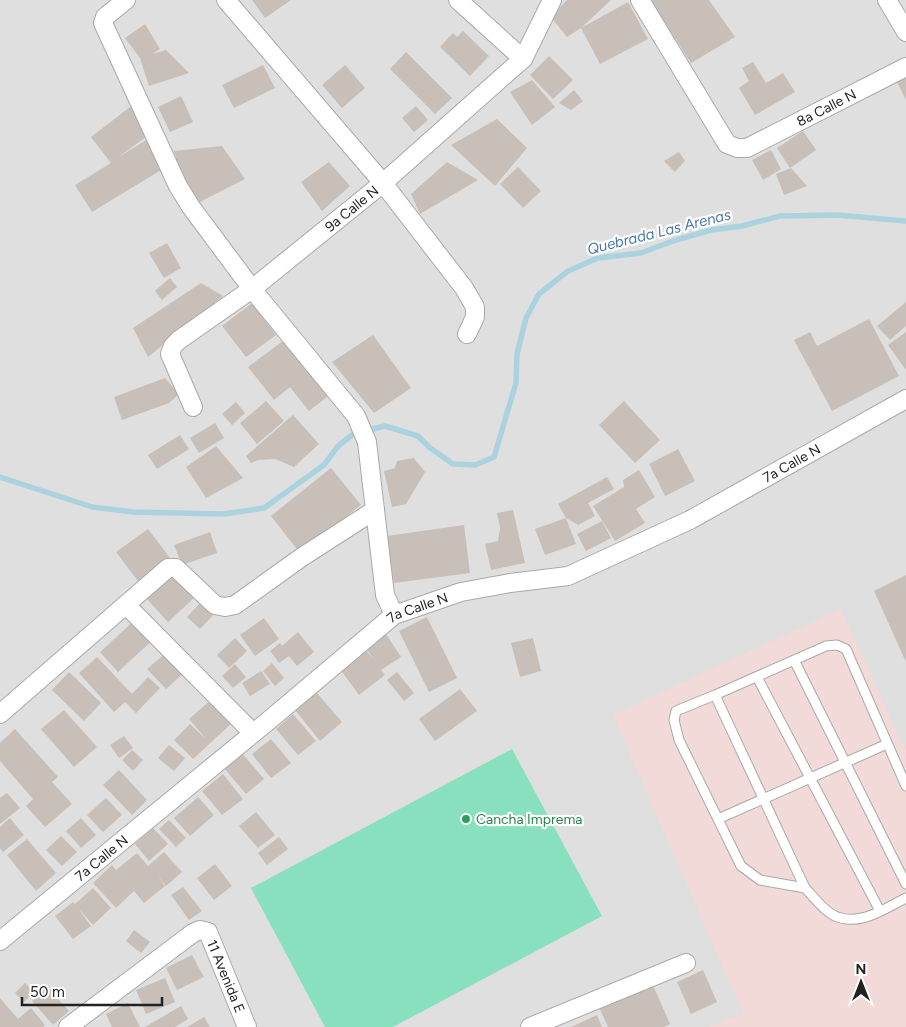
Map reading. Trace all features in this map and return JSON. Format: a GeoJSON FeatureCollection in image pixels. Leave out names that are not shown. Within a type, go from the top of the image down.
{"type":"FeatureCollection","features":[{"type":"Feature","properties":{"kind":"street"},"geometry":{"type":"LineString","coordinates":[[126,0],[105,17],[103,23],[178,186],[191,207],[252,289],[356,416],[367,442],[385,595],[394,615]]}},
{"type":"Feature","properties":{"kind":"street"},"geometry":{"type":"LineString","coordinates":[[226,0],[383,183],[464,288],[475,307],[475,317],[466,334]]}},
{"type":"Feature","properties":{"kind":"street"},"geometry":{"type":"LineString","coordinates":[[458,0],[522,59]]}},
{"type":"Feature","properties":{"kind":"street","name":"9a Calle N"},"geometry":{"type":"LineString","coordinates":[[193,407],[170,354],[173,346],[252,289],[383,183],[522,59],[552,0]]}},
{"type":"Feature","properties":{"kind":"street","name":"8a Calle N"},"geometry":{"type":"LineString","coordinates":[[640,0],[727,144],[737,148],[747,148],[906,67]]}},
{"type":"Feature","properties":{"kind":"street"},"geometry":{"type":"LineString","coordinates":[[887,0],[906,32]]}},
{"type":"Feature","properties":{"kind":"street","name":"7a Calle N"},"geometry":{"type":"LineString","coordinates":[[0,941],[253,734],[394,615],[461,592],[510,583],[568,576],[690,520],[906,399]]}},
{"type":"Feature","properties":{"kind":"street"},"geometry":{"type":"LineString","coordinates":[[0,714],[168,568],[176,568],[216,605],[226,607],[236,605],[302,557],[375,510]]}},
{"type":"Feature","properties":{"kind":"street"},"geometry":{"type":"LineString","coordinates":[[126,605],[253,734]]}},
{"type":"Feature","properties":{"kind":"street","name":"11 Avenida E"},"geometry":{"type":"LineString","coordinates":[[68,1027],[193,933],[200,930],[208,932],[247,1027]]}},
{"type":"Feature","properties":{"kind":"street"},"geometry":{"type":"LineString","coordinates":[[530,1027],[686,963]]}},
{"type":"Feature","properties":{"kind":"lane"},"geometry":{"type":"LineString","coordinates":[[805,888],[760,880],[741,866],[679,740],[674,720],[676,711],[826,646],[837,645],[846,649],[906,786]]}},
{"type":"Feature","properties":{"kind":"lane"},"geometry":{"type":"LineString","coordinates":[[794,660],[906,884]]}},
{"type":"Feature","properties":{"kind":"lane"},"geometry":{"type":"LineString","coordinates":[[757,677],[880,911]]}},
{"type":"Feature","properties":{"kind":"lane"},"geometry":{"type":"LineString","coordinates":[[715,695],[805,888],[822,907],[833,916],[846,920],[862,919],[906,898]]}},
{"type":"Feature","properties":{"kind":"lane"},"geometry":{"type":"LineString","coordinates":[[718,818],[887,744]]}},
{"type":"Feature","properties":{"kind":"shaded area"},"geometry":{"type":"Polygon","coordinates":[[[0,0],[906,0],[906,1027],[0,1027],[0,0]]]}},
{"type":"Feature","properties":{"kind":"shaded area"},"geometry":{"type":"Polygon","coordinates":[[[841,609],[906,752],[906,1027],[709,1027],[743,1013],[613,715],[841,609]]]}},
{"type":"Feature","properties":{"kind":"green space","name":"Cancha Imprema"},"geometry":{"type":"Polygon","coordinates":[[[512,749],[602,916],[393,1027],[325,1027],[251,888],[512,749]]]}},
{"type":"Feature","properties":{"kind":"building"},"geometry":{"type":"Polygon","coordinates":[[[252,0],[291,0],[265,18],[252,0]]]}},
{"type":"Feature","properties":{"kind":"building"},"geometry":{"type":"Polygon","coordinates":[[[567,0],[611,0],[581,28],[567,37],[551,17],[567,0]]]}},
{"type":"Feature","properties":{"kind":"building"},"geometry":{"type":"Polygon","coordinates":[[[651,0],[709,0],[735,37],[691,63],[651,0]]]}},
{"type":"Feature","properties":{"kind":"building"},"geometry":{"type":"Polygon","coordinates":[[[628,2],[648,39],[600,64],[581,28],[628,2]]]}},
{"type":"Feature","properties":{"kind":"building"},"geometry":{"type":"Polygon","coordinates":[[[145,24],[160,49],[152,54],[166,50],[189,73],[149,86],[140,58],[125,38],[145,24]]]}},
{"type":"Feature","properties":{"kind":"building"},"geometry":{"type":"Polygon","coordinates":[[[463,31],[489,56],[470,76],[440,47],[453,33],[457,37],[463,31]]]}},
{"type":"Feature","properties":{"kind":"building"},"geometry":{"type":"Polygon","coordinates":[[[406,52],[452,98],[435,114],[390,69],[406,52]]]}},
{"type":"Feature","properties":{"kind":"building"},"geometry":{"type":"Polygon","coordinates":[[[549,56],[573,80],[553,99],[530,75],[549,56]]]}},
{"type":"Feature","properties":{"kind":"building"},"geometry":{"type":"Polygon","coordinates":[[[753,62],[766,83],[783,73],[795,92],[755,115],[739,88],[749,81],[742,68],[753,62]]]}},
{"type":"Feature","properties":{"kind":"building"},"geometry":{"type":"Polygon","coordinates":[[[263,65],[275,88],[234,108],[222,85],[263,65]]]}},
{"type":"Feature","properties":{"kind":"building"},"geometry":{"type":"Polygon","coordinates":[[[345,65],[365,88],[342,108],[322,85],[345,65]]]}},
{"type":"Feature","properties":{"kind":"building"},"geometry":{"type":"Polygon","coordinates":[[[906,72],[906,100],[895,78],[906,72]]]}},
{"type":"Feature","properties":{"kind":"building"},"geometry":{"type":"Polygon","coordinates":[[[532,80],[555,107],[532,125],[510,92],[532,80]]]}},
{"type":"Feature","properties":{"kind":"building"},"geometry":{"type":"Polygon","coordinates":[[[574,90],[583,101],[571,110],[559,103],[574,90]]]}},
{"type":"Feature","properties":{"kind":"building"},"geometry":{"type":"Polygon","coordinates":[[[181,96],[193,122],[170,132],[158,107],[181,96]]]}},
{"type":"Feature","properties":{"kind":"building"},"geometry":{"type":"Polygon","coordinates":[[[416,106],[428,120],[414,132],[402,118],[416,106]]]}},
{"type":"Feature","properties":{"kind":"building"},"geometry":{"type":"Polygon","coordinates":[[[130,107],[139,118],[146,137],[117,158],[148,139],[166,167],[92,212],[75,185],[111,163],[91,137],[130,107]]]}},
{"type":"Feature","properties":{"kind":"building"},"geometry":{"type":"Polygon","coordinates":[[[497,119],[527,148],[495,186],[451,145],[497,119]]]}},
{"type":"Feature","properties":{"kind":"building"},"geometry":{"type":"Polygon","coordinates":[[[803,131],[816,150],[790,168],[777,148],[803,131]]]}},
{"type":"Feature","properties":{"kind":"building"},"geometry":{"type":"Polygon","coordinates":[[[222,146],[245,179],[192,206],[174,151],[222,146]]]}},
{"type":"Feature","properties":{"kind":"building"},"geometry":{"type":"Polygon","coordinates":[[[771,150],[781,169],[763,180],[752,160],[771,150]]]}},
{"type":"Feature","properties":{"kind":"building"},"geometry":{"type":"Polygon","coordinates":[[[679,152],[685,161],[675,172],[664,161],[679,152]]]}},
{"type":"Feature","properties":{"kind":"building"},"geometry":{"type":"Polygon","coordinates":[[[329,162],[350,186],[322,211],[301,182],[329,162]]]}},
{"type":"Feature","properties":{"kind":"building"},"geometry":{"type":"Polygon","coordinates":[[[447,162],[478,180],[420,214],[411,194],[447,162]]]}},
{"type":"Feature","properties":{"kind":"building"},"geometry":{"type":"Polygon","coordinates":[[[518,167],[541,191],[523,208],[500,184],[518,167]]]}},
{"type":"Feature","properties":{"kind":"building"},"geometry":{"type":"Polygon","coordinates":[[[791,168],[807,186],[784,195],[776,174],[791,168]]]}},
{"type":"Feature","properties":{"kind":"building"},"geometry":{"type":"Polygon","coordinates":[[[167,243],[181,268],[164,278],[149,253],[167,243]]]}},
{"type":"Feature","properties":{"kind":"building"},"geometry":{"type":"Polygon","coordinates":[[[170,278],[177,287],[162,300],[155,291],[170,278]]]}},
{"type":"Feature","properties":{"kind":"building"},"geometry":{"type":"Polygon","coordinates":[[[201,283],[223,296],[148,357],[133,328],[201,283]]]}},
{"type":"Feature","properties":{"kind":"building"},"geometry":{"type":"Polygon","coordinates":[[[906,302],[906,326],[890,340],[877,326],[906,302]]]}},
{"type":"Feature","properties":{"kind":"building"},"geometry":{"type":"Polygon","coordinates":[[[252,303],[276,335],[246,357],[222,326],[252,303]]]}},
{"type":"Feature","properties":{"kind":"building"},"geometry":{"type":"Polygon","coordinates":[[[869,319],[899,376],[832,411],[794,340],[810,332],[817,346],[869,319]]]}},
{"type":"Feature","properties":{"kind":"building"},"geometry":{"type":"Polygon","coordinates":[[[906,332],[906,370],[888,345],[906,332]]]}},
{"type":"Feature","properties":{"kind":"building"},"geometry":{"type":"Polygon","coordinates":[[[373,335],[411,388],[374,413],[332,362],[373,335]]]}},
{"type":"Feature","properties":{"kind":"building"},"geometry":{"type":"Polygon","coordinates":[[[287,338],[331,394],[309,411],[290,387],[274,400],[248,367],[287,338]]]}},
{"type":"Feature","properties":{"kind":"building"},"geometry":{"type":"Polygon","coordinates":[[[165,378],[179,394],[169,403],[122,420],[114,397],[165,378]]]}},
{"type":"Feature","properties":{"kind":"building"},"geometry":{"type":"Polygon","coordinates":[[[266,401],[284,421],[257,444],[240,423],[266,401]]]}},
{"type":"Feature","properties":{"kind":"building"},"geometry":{"type":"Polygon","coordinates":[[[624,401],[660,440],[635,463],[599,425],[624,401]]]}},
{"type":"Feature","properties":{"kind":"building"},"geometry":{"type":"Polygon","coordinates":[[[236,402],[245,413],[232,425],[222,414],[236,402]]]}},
{"type":"Feature","properties":{"kind":"building"},"geometry":{"type":"Polygon","coordinates":[[[293,415],[319,444],[294,467],[275,459],[258,460],[251,463],[246,456],[293,415]]]}},
{"type":"Feature","properties":{"kind":"building"},"geometry":{"type":"Polygon","coordinates":[[[215,423],[224,438],[199,453],[190,438],[215,423]]]}},
{"type":"Feature","properties":{"kind":"building"},"geometry":{"type":"Polygon","coordinates":[[[180,435],[189,449],[157,469],[148,455],[180,435]]]}},
{"type":"Feature","properties":{"kind":"building"},"geometry":{"type":"Polygon","coordinates":[[[216,446],[243,478],[206,498],[186,467],[216,446]]]}},
{"type":"Feature","properties":{"kind":"building"},"geometry":{"type":"Polygon","coordinates":[[[678,449],[695,481],[665,496],[649,464],[678,449]]]}},
{"type":"Feature","properties":{"kind":"building"},"geometry":{"type":"Polygon","coordinates":[[[414,458],[425,472],[406,504],[392,507],[384,471],[395,468],[397,461],[414,458]]]}},
{"type":"Feature","properties":{"kind":"building"},"geometry":{"type":"Polygon","coordinates":[[[331,468],[361,505],[300,553],[271,516],[331,468]]]}},
{"type":"Feature","properties":{"kind":"building"},"geometry":{"type":"Polygon","coordinates":[[[639,470],[655,497],[636,509],[645,523],[615,541],[593,506],[624,487],[623,480],[639,470]]]}},
{"type":"Feature","properties":{"kind":"building"},"geometry":{"type":"Polygon","coordinates":[[[607,477],[614,489],[588,503],[595,516],[578,525],[566,518],[558,504],[607,477]]]}},
{"type":"Feature","properties":{"kind":"building"},"geometry":{"type":"Polygon","coordinates":[[[513,510],[525,563],[491,570],[485,544],[498,541],[500,528],[497,513],[513,510]]]}},
{"type":"Feature","properties":{"kind":"building"},"geometry":{"type":"Polygon","coordinates":[[[566,518],[576,544],[545,555],[535,529],[566,518]]]}},
{"type":"Feature","properties":{"kind":"building"},"geometry":{"type":"Polygon","coordinates":[[[602,521],[611,538],[586,551],[577,534],[602,521]]]}},
{"type":"Feature","properties":{"kind":"building"},"geometry":{"type":"Polygon","coordinates":[[[464,525],[470,573],[394,583],[387,536],[464,525]]]}},
{"type":"Feature","properties":{"kind":"building"},"geometry":{"type":"Polygon","coordinates":[[[148,529],[170,558],[138,581],[116,552],[148,529]]]}},
{"type":"Feature","properties":{"kind":"building"},"geometry":{"type":"Polygon","coordinates":[[[210,532],[217,553],[182,565],[174,545],[210,532]]]}},
{"type":"Feature","properties":{"kind":"building"},"geometry":{"type":"Polygon","coordinates":[[[173,575],[195,597],[168,622],[147,599],[173,575]]]}},
{"type":"Feature","properties":{"kind":"building"},"geometry":{"type":"Polygon","coordinates":[[[906,575],[906,662],[874,591],[906,575]]]}},
{"type":"Feature","properties":{"kind":"building"},"geometry":{"type":"Polygon","coordinates":[[[202,601],[215,613],[200,629],[187,617],[202,601]]]}},
{"type":"Feature","properties":{"kind":"building"},"geometry":{"type":"Polygon","coordinates":[[[427,617],[457,678],[429,692],[399,631],[427,617]]]}},
{"type":"Feature","properties":{"kind":"building"},"geometry":{"type":"Polygon","coordinates":[[[137,618],[155,638],[118,672],[100,652],[137,618]]]}},
{"type":"Feature","properties":{"kind":"building"},"geometry":{"type":"Polygon","coordinates":[[[264,618],[279,639],[255,656],[240,635],[264,618]]]}},
{"type":"Feature","properties":{"kind":"building"},"geometry":{"type":"Polygon","coordinates":[[[298,632],[314,652],[297,666],[289,656],[279,663],[270,651],[280,643],[282,646],[298,632]]]}},
{"type":"Feature","properties":{"kind":"building"},"geometry":{"type":"Polygon","coordinates":[[[386,634],[401,657],[381,670],[385,675],[359,695],[340,669],[366,650],[375,661],[366,648],[386,634]]]}},
{"type":"Feature","properties":{"kind":"building"},"geometry":{"type":"Polygon","coordinates":[[[235,638],[247,651],[229,668],[217,655],[235,638]]]}},
{"type":"Feature","properties":{"kind":"building"},"geometry":{"type":"Polygon","coordinates":[[[533,638],[541,671],[520,677],[511,643],[533,638]]]}},
{"type":"Feature","properties":{"kind":"building"},"geometry":{"type":"Polygon","coordinates":[[[168,651],[186,671],[166,689],[147,669],[168,651]]]}},
{"type":"Feature","properties":{"kind":"building"},"geometry":{"type":"Polygon","coordinates":[[[97,657],[132,694],[148,677],[160,688],[136,713],[125,702],[114,712],[79,673],[97,657]]]}},
{"type":"Feature","properties":{"kind":"building"},"geometry":{"type":"Polygon","coordinates":[[[272,663],[284,678],[275,686],[263,671],[272,663]]]}},
{"type":"Feature","properties":{"kind":"building"},"geometry":{"type":"Polygon","coordinates":[[[235,664],[246,677],[233,688],[222,676],[235,664]]]}},
{"type":"Feature","properties":{"kind":"building"},"geometry":{"type":"Polygon","coordinates":[[[261,671],[270,684],[250,696],[242,683],[261,671]]]}},
{"type":"Feature","properties":{"kind":"building"},"geometry":{"type":"Polygon","coordinates":[[[69,672],[101,703],[84,721],[52,690],[69,672]]]}},
{"type":"Feature","properties":{"kind":"building"},"geometry":{"type":"Polygon","coordinates":[[[397,672],[414,693],[404,701],[387,680],[397,672]]]}},
{"type":"Feature","properties":{"kind":"building"},"geometry":{"type":"Polygon","coordinates":[[[460,689],[477,711],[435,741],[419,719],[460,689]]]}},
{"type":"Feature","properties":{"kind":"building"},"geometry":{"type":"Polygon","coordinates":[[[316,692],[342,722],[320,741],[295,710],[316,692]]]}},
{"type":"Feature","properties":{"kind":"building"},"geometry":{"type":"Polygon","coordinates":[[[212,699],[232,723],[193,759],[174,740],[190,724],[207,740],[189,719],[212,699]]]}},
{"type":"Feature","properties":{"kind":"building"},"geometry":{"type":"Polygon","coordinates":[[[64,710],[97,747],[74,767],[41,729],[64,710]]]}},
{"type":"Feature","properties":{"kind":"building"},"geometry":{"type":"Polygon","coordinates":[[[293,714],[316,741],[298,755],[276,729],[293,714]]]}},
{"type":"Feature","properties":{"kind":"building"},"geometry":{"type":"Polygon","coordinates":[[[15,729],[58,777],[52,782],[72,804],[45,827],[26,806],[33,799],[0,761],[0,743],[15,729]]]}},
{"type":"Feature","properties":{"kind":"building"},"geometry":{"type":"Polygon","coordinates":[[[124,736],[133,748],[119,758],[110,745],[124,736]]]}},
{"type":"Feature","properties":{"kind":"building"},"geometry":{"type":"Polygon","coordinates":[[[271,739],[291,763],[271,778],[252,754],[271,739]]]}},
{"type":"Feature","properties":{"kind":"building"},"geometry":{"type":"Polygon","coordinates":[[[169,745],[185,758],[174,771],[158,758],[169,745]]]}},
{"type":"Feature","properties":{"kind":"building"},"geometry":{"type":"Polygon","coordinates":[[[132,750],[143,760],[133,771],[122,760],[132,750]]]}},
{"type":"Feature","properties":{"kind":"building"},"geometry":{"type":"Polygon","coordinates":[[[242,753],[264,779],[246,794],[224,768],[242,753]]]}},
{"type":"Feature","properties":{"kind":"building"},"geometry":{"type":"Polygon","coordinates":[[[119,770],[147,800],[132,815],[103,785],[119,770]]]}},
{"type":"Feature","properties":{"kind":"building"},"geometry":{"type":"Polygon","coordinates":[[[223,774],[243,799],[222,815],[202,791],[223,774]]]}},
{"type":"Feature","properties":{"kind":"building"},"geometry":{"type":"Polygon","coordinates":[[[7,793],[20,808],[0,824],[0,798],[7,793]]]}},
{"type":"Feature","properties":{"kind":"building"},"geometry":{"type":"Polygon","coordinates":[[[198,797],[214,815],[190,836],[174,818],[198,797]]]}},
{"type":"Feature","properties":{"kind":"building"},"geometry":{"type":"Polygon","coordinates":[[[106,798],[122,815],[103,832],[87,815],[106,798]]]}},
{"type":"Feature","properties":{"kind":"building"},"geometry":{"type":"Polygon","coordinates":[[[256,812],[275,835],[258,848],[239,826],[256,812]]]}},
{"type":"Feature","properties":{"kind":"building"},"geometry":{"type":"Polygon","coordinates":[[[10,818],[24,835],[3,852],[0,848],[0,827],[10,818]]]}},
{"type":"Feature","properties":{"kind":"building"},"geometry":{"type":"Polygon","coordinates":[[[81,818],[96,835],[81,848],[66,831],[81,818]]]}},
{"type":"Feature","properties":{"kind":"building"},"geometry":{"type":"Polygon","coordinates":[[[169,820],[186,838],[176,847],[159,829],[169,820]]]}},
{"type":"Feature","properties":{"kind":"building"},"geometry":{"type":"Polygon","coordinates":[[[153,828],[168,844],[149,861],[135,844],[153,828]]]}},
{"type":"Feature","properties":{"kind":"building"},"geometry":{"type":"Polygon","coordinates":[[[61,836],[77,852],[62,866],[46,850],[61,836]]]}},
{"type":"Feature","properties":{"kind":"building"},"geometry":{"type":"Polygon","coordinates":[[[279,837],[288,849],[267,865],[258,853],[279,837]]]}},
{"type":"Feature","properties":{"kind":"building"},"geometry":{"type":"Polygon","coordinates":[[[27,839],[56,873],[36,891],[7,855],[27,839]]]}},
{"type":"Feature","properties":{"kind":"building"},"geometry":{"type":"Polygon","coordinates":[[[164,852],[182,872],[166,886],[157,875],[165,886],[144,903],[134,891],[116,908],[93,883],[112,865],[116,870],[137,853],[148,866],[164,852]]]}},
{"type":"Feature","properties":{"kind":"building"},"geometry":{"type":"Polygon","coordinates":[[[215,864],[232,886],[214,900],[197,878],[215,864]]]}},
{"type":"Feature","properties":{"kind":"building"},"geometry":{"type":"Polygon","coordinates":[[[183,887],[202,911],[189,920],[171,895],[183,887]]]}},
{"type":"Feature","properties":{"kind":"building"},"geometry":{"type":"Polygon","coordinates":[[[93,888],[111,908],[93,925],[78,908],[91,926],[73,939],[55,916],[73,902],[75,904],[93,888]]]}},
{"type":"Feature","properties":{"kind":"building"},"geometry":{"type":"Polygon","coordinates":[[[134,930],[150,942],[141,953],[126,941],[134,930]]]}},
{"type":"Feature","properties":{"kind":"building"},"geometry":{"type":"Polygon","coordinates":[[[192,955],[204,977],[177,990],[166,968],[192,955]]]}},
{"type":"Feature","properties":{"kind":"building"},"geometry":{"type":"Polygon","coordinates":[[[703,970],[717,1002],[691,1014],[677,982],[703,970]]]}},
{"type":"Feature","properties":{"kind":"building"},"geometry":{"type":"Polygon","coordinates":[[[165,978],[175,1002],[146,1014],[136,990],[165,978]]]}},
{"type":"Feature","properties":{"kind":"building"},"geometry":{"type":"Polygon","coordinates":[[[25,983],[34,992],[24,1002],[15,993],[25,983]]]}},
{"type":"Feature","properties":{"kind":"building"},"geometry":{"type":"Polygon","coordinates":[[[652,983],[670,1024],[664,1027],[608,1027],[599,1007],[652,983]]]}},
{"type":"Feature","properties":{"kind":"building"},"geometry":{"type":"Polygon","coordinates":[[[47,987],[69,1011],[53,1025],[32,1001],[47,987]]]}},
{"type":"Feature","properties":{"kind":"building"},"geometry":{"type":"Polygon","coordinates":[[[0,998],[18,1019],[31,1008],[45,1025],[43,1027],[0,1027],[0,998]]]}},
{"type":"Feature","properties":{"kind":"building"},"geometry":{"type":"Polygon","coordinates":[[[128,1003],[140,1027],[112,1027],[106,1014],[128,1003]]]}},
{"type":"Feature","properties":{"kind":"building"},"geometry":{"type":"Polygon","coordinates":[[[181,1006],[188,1019],[175,1027],[145,1027],[181,1006]]]}},
{"type":"Feature","properties":{"kind":"building"},"geometry":{"type":"Polygon","coordinates":[[[597,1015],[602,1027],[571,1027],[597,1015]]]}},
{"type":"Feature","properties":{"kind":"building"},"geometry":{"type":"Polygon","coordinates":[[[204,1017],[210,1027],[187,1027],[204,1017]]]}},
{"type":"Feature","properties":{"kind":"waterway","name":"Quebrada Las Arenas"},"geometry":{"type":"LineString","coordinates":[[0,477],[92,507],[133,512],[224,514],[264,508],[324,465],[338,446],[353,434],[385,426],[418,436],[429,447],[453,464],[475,465],[494,457],[516,383],[517,354],[526,318],[539,294],[568,271],[598,258],[641,253],[711,230],[742,226],[780,216],[837,215],[906,221]]}},
{"type":"Feature","properties":{"kind":"place","name":"Cancha Imprema"},"geometry":{"type":"Point","coordinates":[466,819]}}]}
